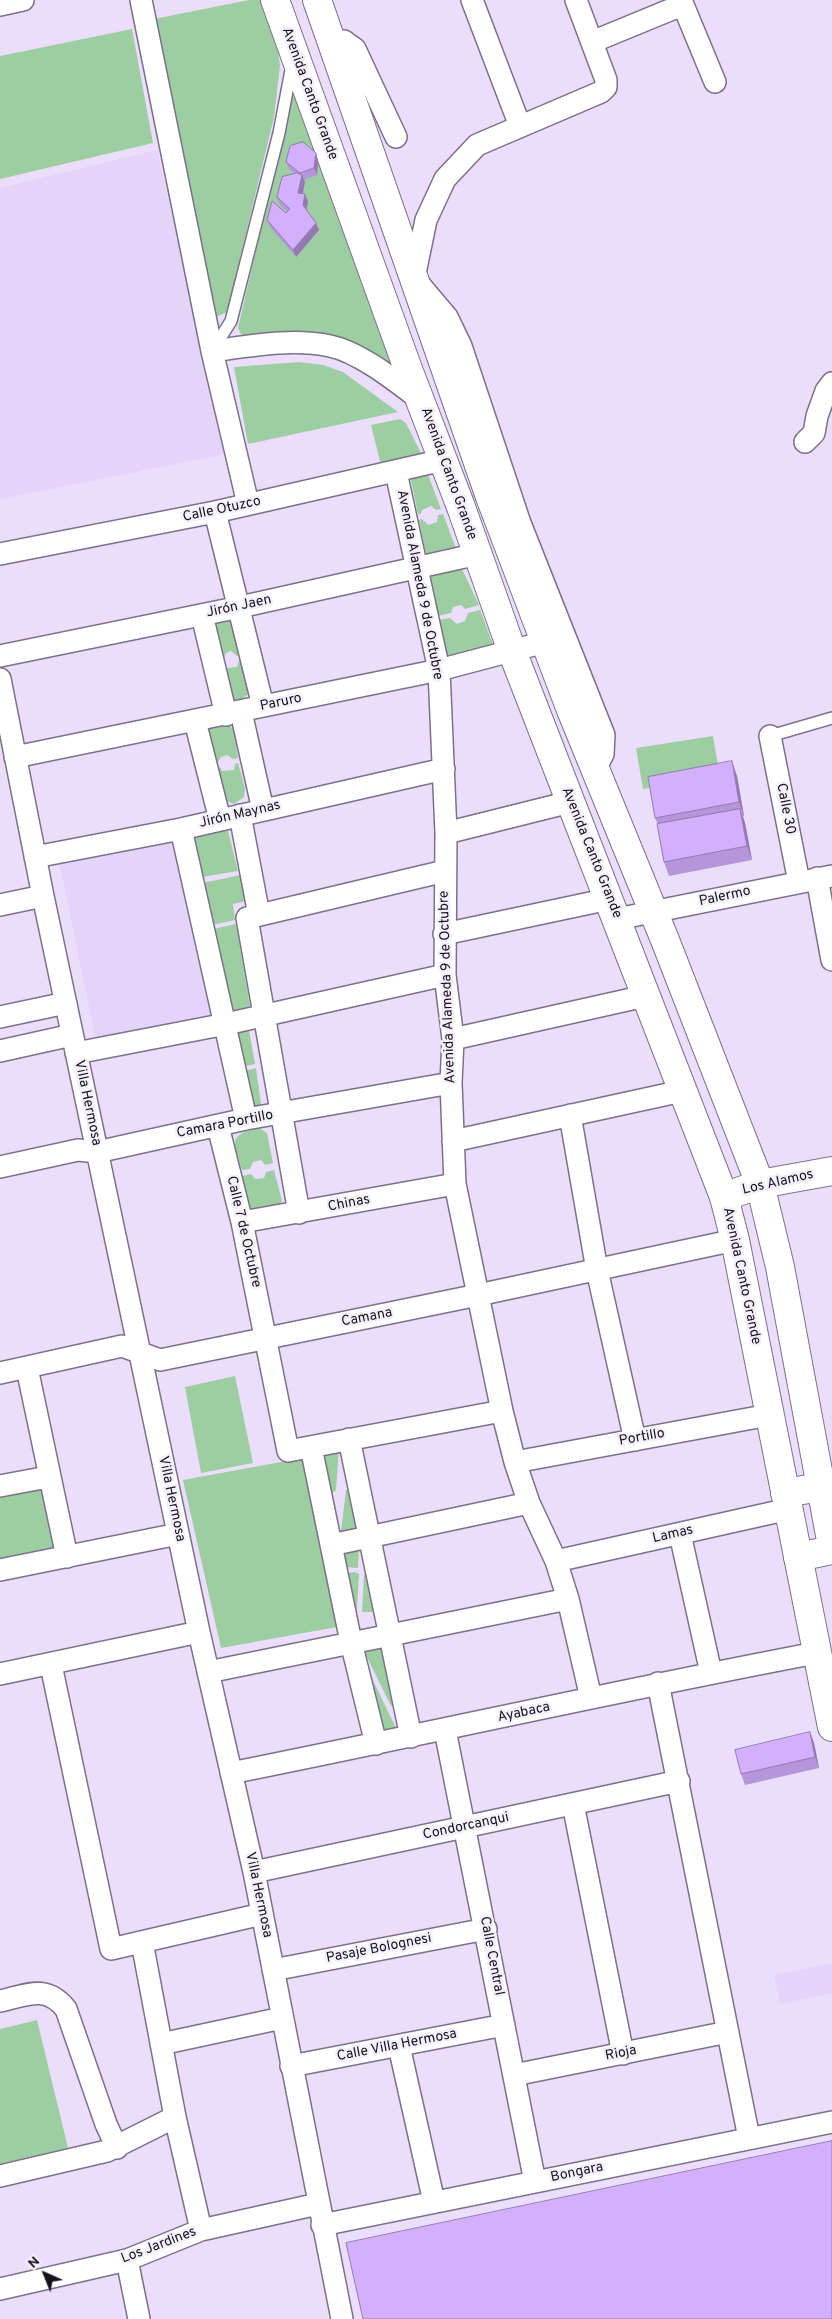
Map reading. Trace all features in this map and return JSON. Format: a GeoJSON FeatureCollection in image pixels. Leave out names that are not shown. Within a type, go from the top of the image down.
{"type":"FeatureCollection","features":[{"type":"Feature","properties":{"kind":"main road","name":"Avenida Canto Grande"},"geometry":{"type":"LineString","coordinates":[[275,0],[512,651],[724,1197],[735,1240],[832,1727]]}},
{"type":"Feature","properties":{"kind":"main road"},"geometry":{"type":"LineString","coordinates":[[317,0],[490,497],[545,642],[760,1184],[780,1267],[826,1486],[832,1546]]}},
{"type":"Feature","properties":{"kind":"main road","name":"Los Alamos"},"geometry":{"type":"LineString","coordinates":[[724,1197],[760,1184],[832,1171]]}},
{"type":"Feature","properties":{"kind":"main road"},"geometry":{"type":"LineString","coordinates":[[787,1501],[826,1486]]}},
{"type":"Feature","properties":{"kind":"main road"},"geometry":{"type":"LineString","coordinates":[[798,1557],[832,1550]]}},
{"type":"Feature","properties":{"kind":"street"},"geometry":{"type":"LineString","coordinates":[[0,5],[23,0]]}},
{"type":"Feature","properties":{"kind":"street"},"geometry":{"type":"LineString","coordinates":[[141,0],[212,351],[248,504]]}},
{"type":"Feature","properties":{"kind":"street"},"geometry":{"type":"LineString","coordinates":[[472,0],[520,126]]}},
{"type":"Feature","properties":{"kind":"street"},"geometry":{"type":"LineString","coordinates":[[576,0],[606,80],[606,87],[601,92],[477,145],[445,179],[426,220],[414,278],[447,317],[461,346],[520,523],[604,735],[603,754],[595,769]]}},
{"type":"Feature","properties":{"kind":"street"},"geometry":{"type":"LineString","coordinates":[[592,42],[681,3],[715,82]]}},
{"type":"Feature","properties":{"kind":"street"},"geometry":{"type":"LineString","coordinates":[[332,41],[344,41],[355,49],[396,136]]}},
{"type":"Feature","properties":{"kind":"street"},"geometry":{"type":"LineString","coordinates":[[212,351],[267,344],[300,343],[332,346],[383,372],[422,401]]}},
{"type":"Feature","properties":{"kind":"street"},"geometry":{"type":"LineString","coordinates":[[805,442],[814,433],[817,416],[826,391],[832,383]]}},
{"type":"Feature","properties":{"kind":"street","name":"Calle Otuzco"},"geometry":{"type":"LineString","coordinates":[[0,554],[216,512],[443,460]]}},
{"type":"Feature","properties":{"kind":"street","name":"Avenida Alameda 9 de Octubre"},"geometry":{"type":"LineString","coordinates":[[396,472],[438,670],[446,833],[445,974],[453,1039],[451,1083],[455,1184],[502,1411],[515,1462],[529,1503],[556,1561],[568,1599],[591,1698]]}},
{"type":"Feature","properties":{"kind":"street"},"geometry":{"type":"LineString","coordinates":[[216,512],[263,706]]}},
{"type":"Feature","properties":{"kind":"street","name":"Jirón Jaen"},"geometry":{"type":"LineString","coordinates":[[0,656],[240,607],[478,554]]}},
{"type":"Feature","properties":{"kind":"street"},"geometry":{"type":"LineString","coordinates":[[202,614],[263,810]]}},
{"type":"Feature","properties":{"kind":"street","name":"Paruro"},"geometry":{"type":"LineString","coordinates":[[16,757],[438,670],[545,642]]}},
{"type":"Feature","properties":{"kind":"street","name":"Villa Hermosa"},"geometry":{"type":"LineString","coordinates":[[0,679],[5,732],[16,757],[43,896],[141,1352],[198,1632],[254,1872],[342,2319]]}},
{"type":"Feature","properties":{"kind":"street"},"geometry":{"type":"LineString","coordinates":[[195,721],[230,818],[259,915]]}},
{"type":"Feature","properties":{"kind":"street","name":"Calle 30"},"geometry":{"type":"LineString","coordinates":[[770,736],[816,879],[832,960]]}},
{"type":"Feature","properties":{"kind":"street","name":"Jirón Maynas"},"geometry":{"type":"LineString","coordinates":[[35,857],[181,829],[444,769]]}},
{"type":"Feature","properties":{"kind":"street"},"geometry":{"type":"LineString","coordinates":[[446,833],[570,802]]}},
{"type":"Feature","properties":{"kind":"street"},"geometry":{"type":"LineString","coordinates":[[181,829],[246,1120]]}},
{"type":"Feature","properties":{"kind":"street"},"geometry":{"type":"LineString","coordinates":[[299,1213],[247,918],[445,871]]}},
{"type":"Feature","properties":{"kind":"street","name":"Palermo"},"geometry":{"type":"LineString","coordinates":[[444,934],[613,909],[653,912],[816,879]]}},
{"type":"Feature","properties":{"kind":"street"},"geometry":{"type":"LineString","coordinates":[[0,905],[43,896]]}},
{"type":"Feature","properties":{"kind":"street"},"geometry":{"type":"LineString","coordinates":[[0,1051],[74,1044],[226,1024],[445,974]]}},
{"type":"Feature","properties":{"kind":"street"},"geometry":{"type":"LineString","coordinates":[[453,1039],[645,996]]}},
{"type":"Feature","properties":{"kind":"street"},"geometry":{"type":"LineString","coordinates":[[0,1017],[66,1003]]}},
{"type":"Feature","properties":{"kind":"street","name":"Camara Portillo"},"geometry":{"type":"LineString","coordinates":[[0,1167],[78,1150],[97,1152],[246,1120],[451,1083]]}},
{"type":"Feature","properties":{"kind":"street"},"geometry":{"type":"LineString","coordinates":[[453,1141],[682,1091]]}},
{"type":"Feature","properties":{"kind":"street"},"geometry":{"type":"LineString","coordinates":[[570,1115],[597,1270],[635,1440]]}},
{"type":"Feature","properties":{"kind":"street","name":"Calle 7 de Octubre"},"geometry":{"type":"LineString","coordinates":[[218,1126],[242,1222],[288,1451],[311,1447]]}},
{"type":"Feature","properties":{"kind":"street","name":"Chinas"},"geometry":{"type":"LineString","coordinates":[[242,1222],[455,1184]]}},
{"type":"Feature","properties":{"kind":"street","name":"Camana"},"geometry":{"type":"LineString","coordinates":[[1,1369],[27,1368],[122,1346],[160,1360],[478,1296],[735,1240]]}},
{"type":"Feature","properties":{"kind":"street"},"geometry":{"type":"LineString","coordinates":[[27,1368],[48,1477],[67,1557]]}},
{"type":"Feature","properties":{"kind":"street"},"geometry":{"type":"LineString","coordinates":[[376,1744],[351,1642],[311,1447],[502,1411]]}},
{"type":"Feature","properties":{"kind":"street","name":"Portillo"},"geometry":{"type":"LineString","coordinates":[[515,1462],[769,1415]]}},
{"type":"Feature","properties":{"kind":"street"},"geometry":{"type":"LineString","coordinates":[[349,1439],[411,1737]]}},
{"type":"Feature","properties":{"kind":"street"},"geometry":{"type":"LineString","coordinates":[[0,1486],[48,1477]]}},
{"type":"Feature","properties":{"kind":"street","name":"Lamas"},"geometry":{"type":"LineString","coordinates":[[556,1561],[680,1534],[787,1501]]}},
{"type":"Feature","properties":{"kind":"street"},"geometry":{"type":"LineString","coordinates":[[331,1545],[529,1503]]}},
{"type":"Feature","properties":{"kind":"street"},"geometry":{"type":"LineString","coordinates":[[0,1570],[178,1534]]}},
{"type":"Feature","properties":{"kind":"street"},"geometry":{"type":"LineString","coordinates":[[680,1534],[711,1673]]}},
{"type":"Feature","properties":{"kind":"street"},"geometry":{"type":"LineString","coordinates":[[208,1672],[568,1599]]}},
{"type":"Feature","properties":{"kind":"street"},"geometry":{"type":"LineString","coordinates":[[0,1674],[51,1665],[198,1632]]}},
{"type":"Feature","properties":{"kind":"street","name":"Ayabaca"},"geometry":{"type":"LineString","coordinates":[[231,1773],[445,1730],[658,1683],[816,1653]]}},
{"type":"Feature","properties":{"kind":"street"},"geometry":{"type":"LineString","coordinates":[[51,1665],[111,1949],[262,1914]]}},
{"type":"Feature","properties":{"kind":"street"},"geometry":{"type":"LineString","coordinates":[[658,1683],[749,2138]]}},
{"type":"Feature","properties":{"kind":"street","name":"Calle Central"},"geometry":{"type":"LineString","coordinates":[[445,1730],[486,1928],[535,2182]]}},
{"type":"Feature","properties":{"kind":"street","name":"Condorcanqui"},"geometry":{"type":"LineString","coordinates":[[254,1872],[678,1781]]}},
{"type":"Feature","properties":{"kind":"street"},"geometry":{"type":"LineString","coordinates":[[573,1804],[623,2054]]}},
{"type":"Feature","properties":{"kind":"street","name":"Pasaje Bolognesi"},"geometry":{"type":"LineString","coordinates":[[273,1970],[486,1928]]}},
{"type":"Feature","properties":{"kind":"street"},"geometry":{"type":"LineString","coordinates":[[142,1942],[176,2118],[201,2230]]}},
{"type":"Feature","properties":{"kind":"street"},"geometry":{"type":"LineString","coordinates":[[0,2001],[39,1992],[49,1994],[58,1999],[66,2009],[106,2124],[117,2148]]}},
{"type":"Feature","properties":{"kind":"street"},"geometry":{"type":"LineString","coordinates":[[161,2044],[282,2018]]}},
{"type":"Feature","properties":{"kind":"street","name":"Calle Villa Hermosa"},"geometry":{"type":"LineString","coordinates":[[291,2066],[504,2025]]}},
{"type":"Feature","properties":{"kind":"street","name":"Rioja"},"geometry":{"type":"LineString","coordinates":[[514,2076],[728,2032]]}},
{"type":"Feature","properties":{"kind":"street"},"geometry":{"type":"LineString","coordinates":[[399,2046],[434,2202]]}},
{"type":"Feature","properties":{"kind":"street"},"geometry":{"type":"LineString","coordinates":[[0,2176],[117,2148],[176,2118]]}},
{"type":"Feature","properties":{"kind":"street","name":"Bongara"},"geometry":{"type":"LineString","coordinates":[[322,2225],[832,2122]]}},
{"type":"Feature","properties":{"kind":"street","name":"Los Jardines"},"geometry":{"type":"LineString","coordinates":[[0,2289],[128,2260],[201,2230],[318,2204]]}},
{"type":"Feature","properties":{"kind":"street"},"geometry":{"type":"LineString","coordinates":[[128,2260],[139,2319]]}},
{"type":"Feature","properties":{"kind":"lane"},"geometry":{"type":"LineString","coordinates":[[212,351],[232,321],[279,133],[293,63],[296,57]]}},
{"type":"Feature","properties":{"kind":"lane"},"geometry":{"type":"LineString","coordinates":[[770,736],[832,718]]}},
{"type":"Feature","properties":{"kind":"shaded area"},"geometry":{"type":"Polygon","coordinates":[[[157,150],[226,454],[0,499],[0,188],[157,150]]]}},
{"type":"Feature","properties":{"kind":"shaded area"},"geometry":{"type":"Polygon","coordinates":[[[176,839],[215,1022],[97,1046],[59,861],[176,839]]]}},
{"type":"Feature","properties":{"kind":"shaded area"},"geometry":{"type":"Polygon","coordinates":[[[832,1963],[832,1993],[780,2004],[774,1975],[832,1963]]]}},
{"type":"Feature","properties":{"kind":"green space"},"geometry":{"type":"Polygon","coordinates":[[[249,0],[271,0],[280,66],[274,117],[227,312],[216,317],[154,19],[249,0]]]}},
{"type":"Feature","properties":{"kind":"green space"},"geometry":{"type":"Polygon","coordinates":[[[132,29],[153,143],[0,179],[0,56],[132,29]]]}},
{"type":"Feature","properties":{"kind":"green space"},"geometry":{"type":"Polygon","coordinates":[[[297,74],[410,387],[357,352],[242,337],[238,328],[297,74]]]}},
{"type":"Feature","properties":{"kind":"green space"},"geometry":{"type":"Polygon","coordinates":[[[299,362],[323,365],[343,372],[398,412],[248,444],[234,367],[299,362]]]}},
{"type":"Feature","properties":{"kind":"green space"},"geometry":{"type":"Polygon","coordinates":[[[400,419],[406,423],[422,455],[381,465],[371,425],[400,419]]]}},
{"type":"Feature","properties":{"kind":"green space"},"geometry":{"type":"Polygon","coordinates":[[[427,472],[441,509],[436,510],[431,506],[422,510],[421,514],[418,514],[410,476],[427,472]]]}},
{"type":"Feature","properties":{"kind":"green space"},"geometry":{"type":"Polygon","coordinates":[[[443,514],[457,551],[427,559],[419,520],[422,519],[428,525],[437,522],[438,515],[443,514]]]}},
{"type":"Feature","properties":{"kind":"green space"},"geometry":{"type":"Polygon","coordinates":[[[462,569],[479,605],[465,609],[461,605],[453,607],[451,613],[438,616],[431,576],[462,569]]]}},
{"type":"Feature","properties":{"kind":"green space"},"geometry":{"type":"Polygon","coordinates":[[[480,610],[494,647],[446,658],[438,620],[450,618],[457,624],[465,621],[468,613],[480,610]]]}},
{"type":"Feature","properties":{"kind":"green space"},"geometry":{"type":"Polygon","coordinates":[[[228,618],[233,621],[244,655],[237,656],[231,651],[226,653],[224,658],[218,659],[213,625],[216,621],[228,618]]]}},
{"type":"Feature","properties":{"kind":"green space"},"geometry":{"type":"Polygon","coordinates":[[[244,660],[250,687],[249,694],[238,701],[233,699],[219,664],[225,663],[227,668],[237,667],[239,661],[244,660]]]}},
{"type":"Feature","properties":{"kind":"green space"},"geometry":{"type":"Polygon","coordinates":[[[227,722],[234,731],[238,758],[233,759],[227,755],[221,757],[218,762],[213,763],[207,732],[208,727],[227,722]]]}},
{"type":"Feature","properties":{"kind":"green space"},"geometry":{"type":"Polygon","coordinates":[[[713,736],[720,777],[643,789],[636,748],[713,736]]]}},
{"type":"Feature","properties":{"kind":"green space"},"geometry":{"type":"Polygon","coordinates":[[[238,763],[245,788],[244,797],[234,804],[223,800],[215,768],[220,767],[222,771],[234,770],[235,764],[238,763]]]}},
{"type":"Feature","properties":{"kind":"green space"},"geometry":{"type":"Polygon","coordinates":[[[227,827],[238,871],[202,877],[193,839],[194,834],[227,827]]]}},
{"type":"Feature","properties":{"kind":"green space"},"geometry":{"type":"Polygon","coordinates":[[[240,875],[246,901],[233,904],[235,920],[212,925],[203,883],[240,875]]]}},
{"type":"Feature","properties":{"kind":"green space"},"geometry":{"type":"Polygon","coordinates":[[[236,924],[250,1006],[232,1011],[213,929],[236,924]]]}},
{"type":"Feature","properties":{"kind":"green space"},"geometry":{"type":"Polygon","coordinates":[[[246,1027],[249,1030],[255,1064],[242,1067],[236,1030],[246,1027]]]}},
{"type":"Feature","properties":{"kind":"green space"},"geometry":{"type":"Polygon","coordinates":[[[256,1068],[261,1104],[260,1108],[253,1109],[244,1071],[256,1068]]]}},
{"type":"Feature","properties":{"kind":"green space"},"geometry":{"type":"Polygon","coordinates":[[[259,1128],[267,1133],[273,1163],[265,1165],[261,1160],[253,1162],[250,1169],[242,1170],[235,1141],[241,1134],[259,1128]]]}},
{"type":"Feature","properties":{"kind":"green space"},"geometry":{"type":"Polygon","coordinates":[[[274,1170],[282,1201],[278,1207],[253,1212],[247,1203],[242,1176],[251,1174],[255,1179],[264,1178],[266,1172],[274,1170]]]}},
{"type":"Feature","properties":{"kind":"green space"},"geometry":{"type":"Polygon","coordinates":[[[235,1376],[253,1463],[201,1473],[185,1387],[235,1376]]]}},
{"type":"Feature","properties":{"kind":"green space"},"geometry":{"type":"Polygon","coordinates":[[[339,1448],[336,1490],[332,1493],[329,1492],[321,1451],[339,1448]]]}},
{"type":"Feature","properties":{"kind":"green space"},"geometry":{"type":"Polygon","coordinates":[[[303,1458],[337,1627],[221,1648],[183,1480],[303,1458]]]}},
{"type":"Feature","properties":{"kind":"green space"},"geometry":{"type":"Polygon","coordinates":[[[43,1483],[60,1554],[0,1565],[0,1491],[43,1483]]]}},
{"type":"Feature","properties":{"kind":"green space"},"geometry":{"type":"Polygon","coordinates":[[[349,1489],[358,1530],[341,1532],[346,1490],[349,1489]]]}},
{"type":"Feature","properties":{"kind":"green space"},"geometry":{"type":"Polygon","coordinates":[[[359,1547],[358,1568],[344,1567],[340,1549],[359,1547]]]}},
{"type":"Feature","properties":{"kind":"green space"},"geometry":{"type":"Polygon","coordinates":[[[355,1572],[359,1574],[357,1609],[353,1610],[346,1573],[355,1572]]]}},
{"type":"Feature","properties":{"kind":"green space"},"geometry":{"type":"Polygon","coordinates":[[[364,1574],[368,1574],[375,1612],[362,1612],[364,1574]]]}},
{"type":"Feature","properties":{"kind":"green space"},"geometry":{"type":"Polygon","coordinates":[[[382,1645],[395,1704],[391,1706],[364,1651],[382,1645]]]}},
{"type":"Feature","properties":{"kind":"green space"},"geometry":{"type":"Polygon","coordinates":[[[367,1668],[396,1728],[379,1731],[367,1668]]]}},
{"type":"Feature","properties":{"kind":"green space"},"geometry":{"type":"Polygon","coordinates":[[[37,2020],[68,2148],[0,2164],[0,2029],[37,2020]]]}},
{"type":"Feature","properties":{"kind":"building"},"geometry":{"type":"Polygon","coordinates":[[[303,142],[316,153],[314,168],[300,173],[286,162],[290,146],[303,142]]]}},
{"type":"Feature","properties":{"kind":"building"},"geometry":{"type":"Polygon","coordinates":[[[297,173],[302,175],[298,193],[305,194],[303,205],[316,223],[293,250],[267,220],[272,201],[286,213],[290,209],[277,197],[282,177],[297,173]]]}},
{"type":"Feature","properties":{"kind":"building"},"geometry":{"type":"Polygon","coordinates":[[[732,761],[739,802],[655,818],[648,777],[732,761]]]}},
{"type":"Feature","properties":{"kind":"building"},"geometry":{"type":"Polygon","coordinates":[[[740,809],[747,846],[664,862],[657,824],[740,809]]]}},
{"type":"Feature","properties":{"kind":"building"},"geometry":{"type":"Polygon","coordinates":[[[810,1732],[815,1757],[741,1774],[735,1750],[810,1732]]]}},
{"type":"Feature","properties":{"kind":"building"},"geometry":{"type":"Polygon","coordinates":[[[832,2141],[832,2319],[363,2319],[346,2243],[832,2141]]]}}]}
